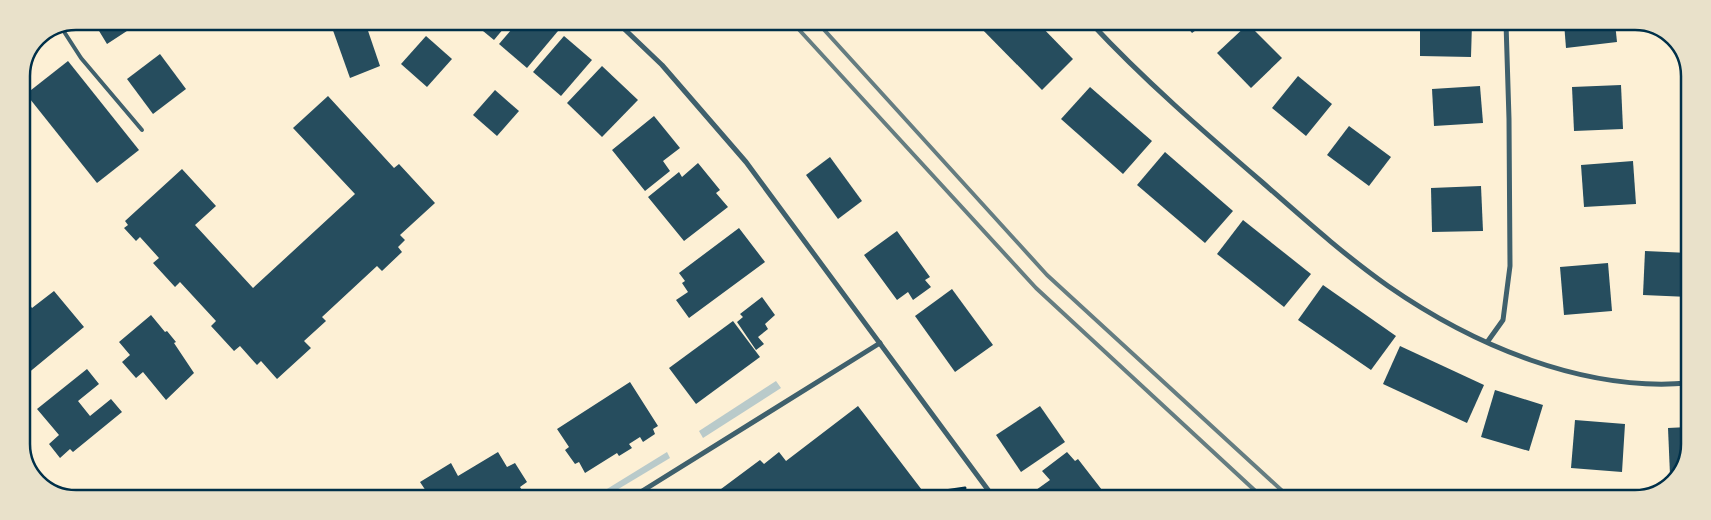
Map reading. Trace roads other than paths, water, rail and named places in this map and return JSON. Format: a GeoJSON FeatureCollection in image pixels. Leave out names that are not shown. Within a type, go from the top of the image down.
{"type":"FeatureCollection","features":[{"type":"Feature","properties":{"kind":"street"},"geometry":{"type":"LineString","coordinates":[[626,30],[662,65],[746,162],[989,490]]}},
{"type":"Feature","properties":{"kind":"street"},"geometry":{"type":"LineString","coordinates":[[1098,30],[1188,120],[1325,236],[1388,286],[1451,325],[1547,367],[1622,381],[1681,383]]}},
{"type":"Feature","properties":{"kind":"street"},"geometry":{"type":"LineString","coordinates":[[1488,341],[1503,320],[1510,266],[1506,30]]}},
{"type":"Feature","properties":{"kind":"street"},"geometry":{"type":"LineString","coordinates":[[644,490],[880,343]]}},
{"type":"Feature","properties":{"kind":"lane"},"geometry":{"type":"LineString","coordinates":[[64,32],[81,58],[142,130]]}},
{"type":"Feature","properties":{"kind":"railway"},"geometry":{"type":"LineString","coordinates":[[799,30],[1036,288],[1254,490]]}},
{"type":"Feature","properties":{"kind":"railway"},"geometry":{"type":"LineString","coordinates":[[824,30],[1047,275],[1281,490]]}}]}
